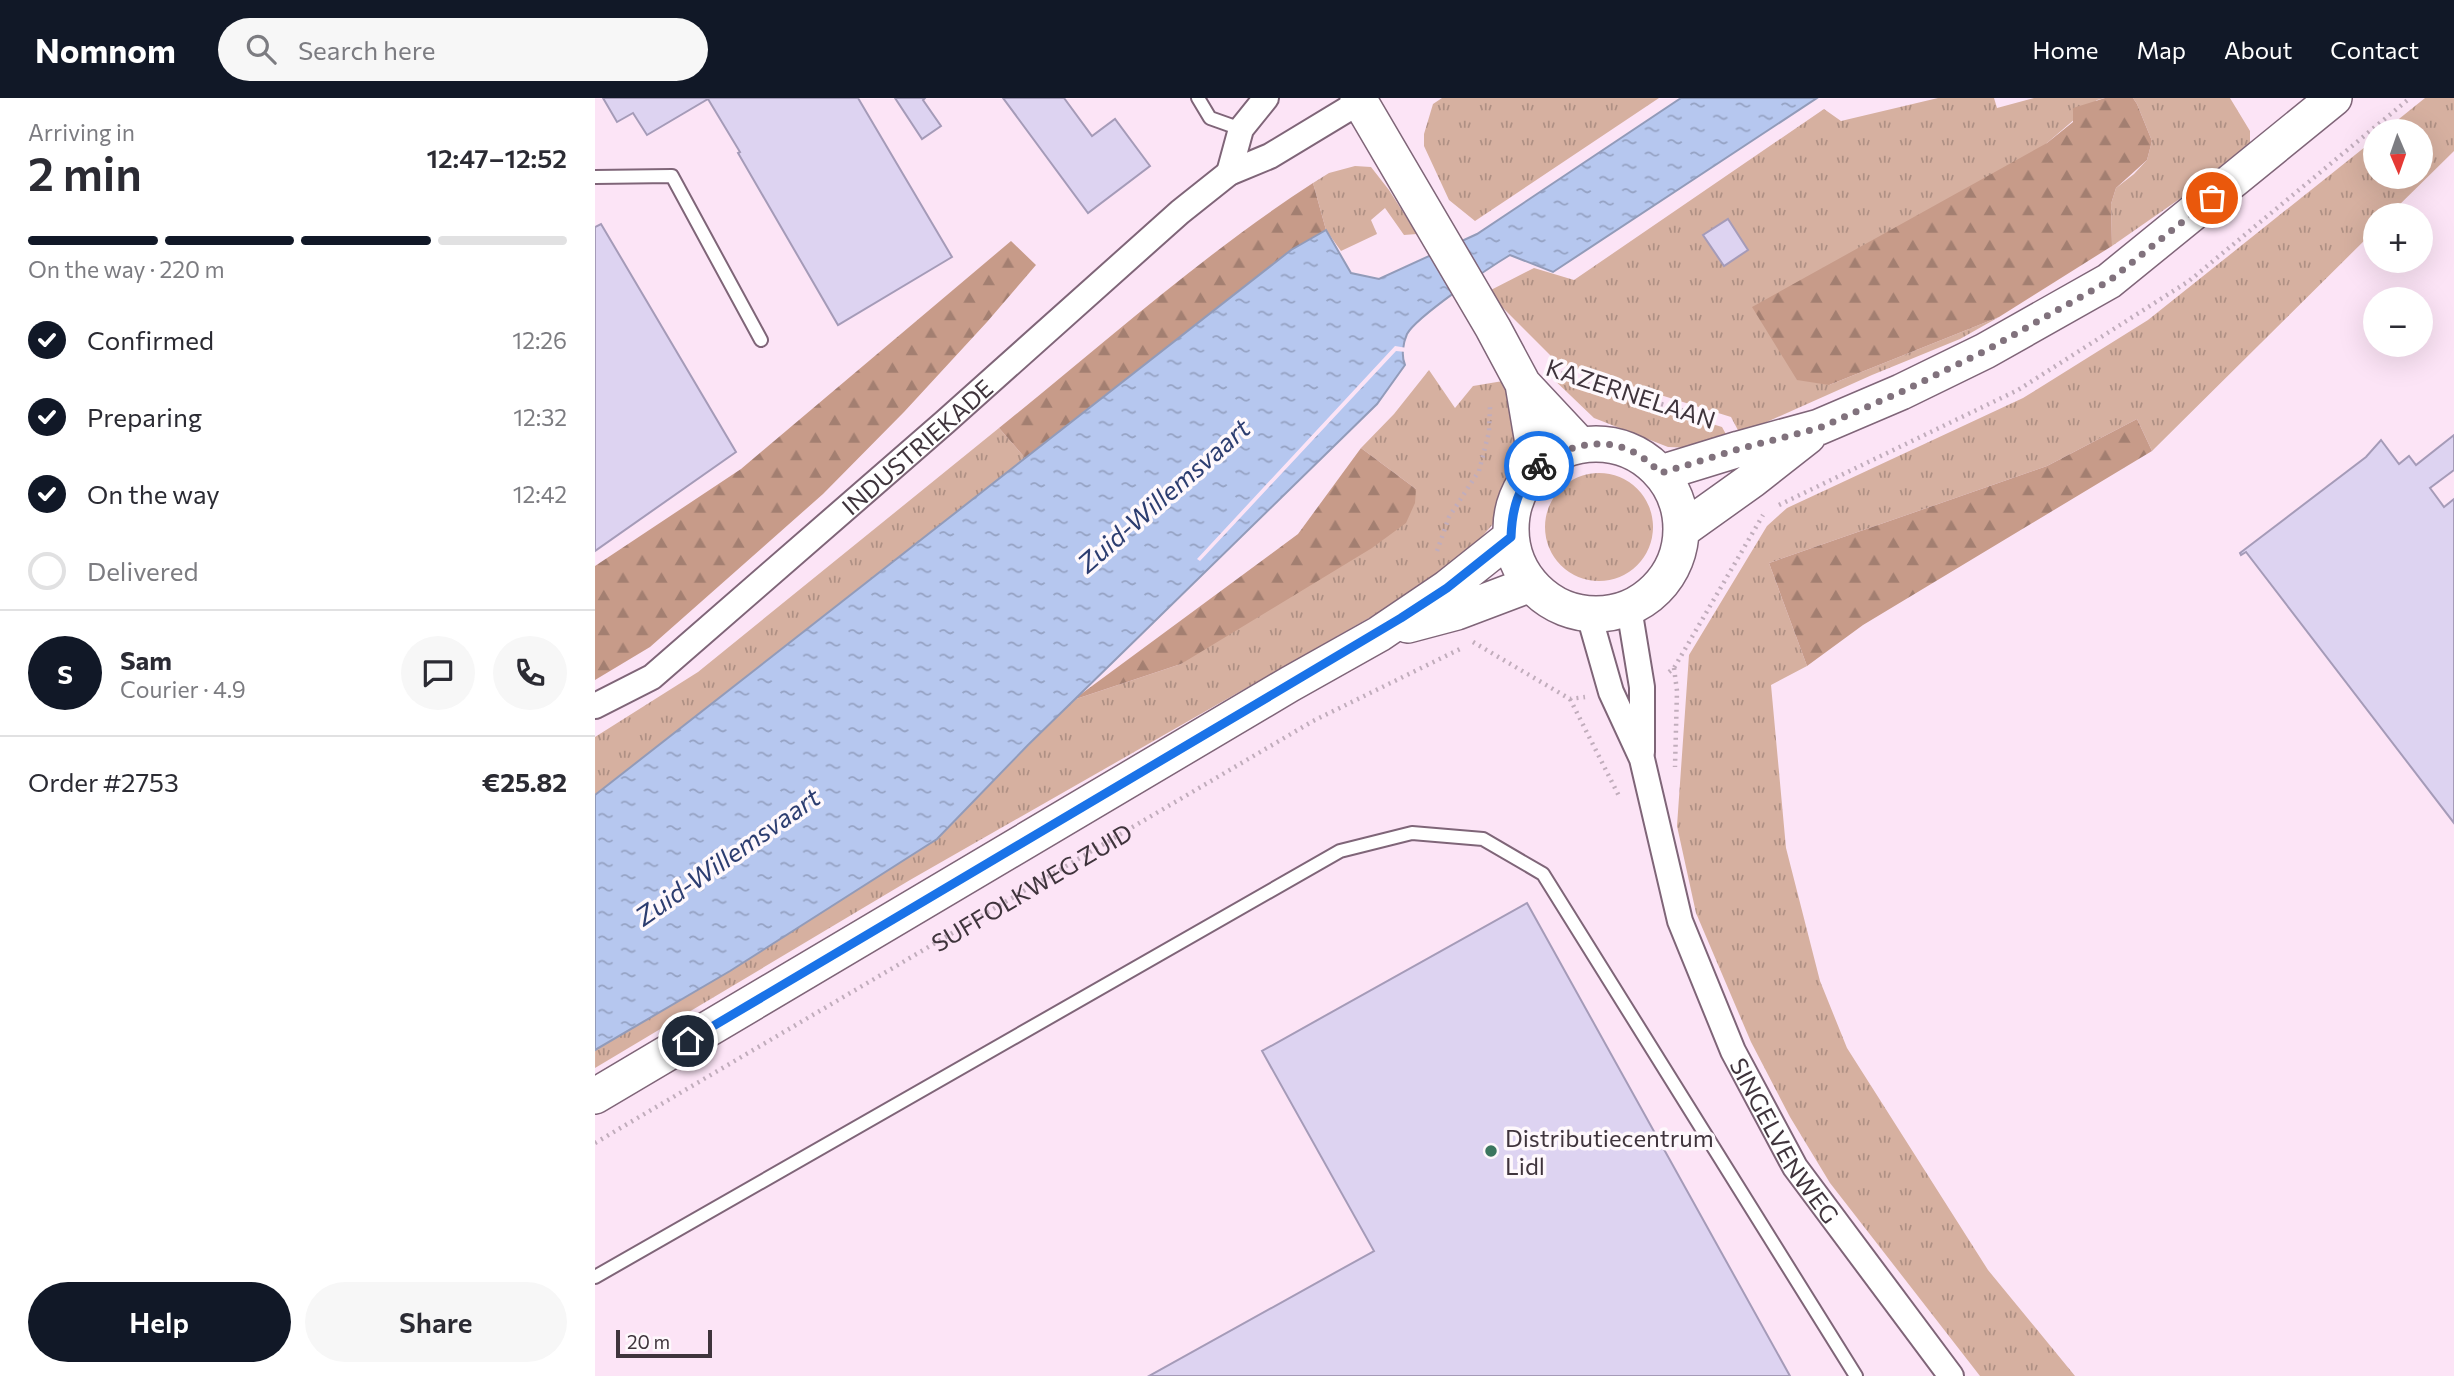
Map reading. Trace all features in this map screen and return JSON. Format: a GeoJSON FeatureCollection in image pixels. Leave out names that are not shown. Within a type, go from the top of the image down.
{"type":"FeatureCollection","features":[{"type":"Feature","properties":{"kind":"main road"},"geometry":{"type":"LineString","coordinates":[[1682,530],[1819,428],[1985,351],[2109,281],[2334,98]]}},
{"type":"Feature","properties":{"kind":"main road","name":"KAZERNELAAN"},"geometry":{"type":"LineString","coordinates":[[1361,99],[1523,384],[1580,445]]}},
{"type":"Feature","properties":{"kind":"main road","name":"KAZERNELAAN"},"geometry":{"type":"LineString","coordinates":[[1523,384],[1537,467]]}},
{"type":"Feature","properties":{"kind":"main road"},"geometry":{"type":"LineString","coordinates":[[1610,444],[1638,454],[1661,473],[1677,499],[1682,530],[1678,554],[1668,577],[1651,595],[1629,608],[1610,614],[1589,615],[1567,609],[1547,599],[1531,584],[1517,562],[1511,537],[1512,512],[1521,488],[1537,467],[1557,453],[1580,445],[1610,444]]}},
{"type":"Feature","properties":{"kind":"main road"},"geometry":{"type":"LineString","coordinates":[[1661,473],[1752,480]]}},
{"type":"Feature","properties":{"kind":"main road","name":"SUFFOLKWEG ZUID"},"geometry":{"type":"LineString","coordinates":[[1452,600],[1511,537]]}},
{"type":"Feature","properties":{"kind":"main road","name":"SUFFOLKWEG ZUID"},"geometry":{"type":"LineString","coordinates":[[595,1096],[1378,634],[1452,600],[1531,584]]}},
{"type":"Feature","properties":{"kind":"street"},"geometry":{"type":"LineString","coordinates":[[1229,173],[1241,130],[1266,98]]}},
{"type":"Feature","properties":{"kind":"street","name":"INDUSTRIEKADE"},"geometry":{"type":"LineString","coordinates":[[595,706],[652,677],[945,422],[1180,212],[1229,173],[1270,156],[1361,99]]}},
{"type":"Feature","properties":{"kind":"street","name":"SINGELVENWEG"},"geometry":{"type":"LineString","coordinates":[[1629,608],[1641,687],[1642,760]]}},
{"type":"Feature","properties":{"kind":"street","name":"SINGELVENWEG"},"geometry":{"type":"LineString","coordinates":[[1589,615],[1611,692],[1642,760],[1680,921],[1733,1051],[1795,1167],[1951,1376]]}},
{"type":"Feature","properties":{"kind":"lane"},"geometry":{"type":"LineString","coordinates":[[1198,98],[1210,118],[1241,130]]}},
{"type":"Feature","properties":{"kind":"lane"},"geometry":{"type":"LineString","coordinates":[[595,177],[672,176],[761,340]]}},
{"type":"Feature","properties":{"kind":"lane"},"geometry":{"type":"LineString","coordinates":[[595,1277],[1340,851],[1412,833],[1483,839],[1543,874],[1856,1376]]}},
{"type":"Feature","properties":{"kind":"path","name":"KAZERNELAAN"},"geometry":{"type":"LineString","coordinates":[[1558,372],[1727,424],[1752,480]]}},
{"type":"Feature","properties":{"kind":"path"},"geometry":{"type":"LineString","coordinates":[[1491,404],[1489,432],[1479,471],[1449,517],[1436,554],[1452,600],[1473,642],[1570,699],[1624,806]]}},
{"type":"Feature","properties":{"kind":"path"},"geometry":{"type":"LineString","coordinates":[[1674,668],[1752,480]]}},
{"type":"Feature","properties":{"kind":"path","name":"SUFFOLKWEG ZUID"},"geometry":{"type":"LineString","coordinates":[[595,1143],[1313,721],[1473,642]]}},
{"type":"Feature","properties":{"kind":"green space"},"geometry":{"type":"Polygon","coordinates":[[[1442,98],[1659,98],[1475,221],[1449,200],[1424,146],[1424,134],[1433,104],[1442,98]]]}},
{"type":"Feature","properties":{"kind":"green space"},"geometry":{"type":"Polygon","coordinates":[[[1938,98],[1994,98],[1997,108],[2034,98],[2105,98],[2097,100],[2047,143],[1829,385],[1999,317],[1960,339],[1740,434],[1731,417],[1558,363],[1487,292],[1534,268],[1574,280],[1824,109],[1841,121],[1938,98]]]}},
{"type":"Feature","properties":{"kind":"green space"},"geometry":{"type":"Polygon","coordinates":[[[2105,98],[2133,98],[2152,141],[2147,160],[2116,188],[2111,204],[2112,246],[1999,317],[1829,385],[1797,380],[1752,307],[2047,143],[2073,122],[2073,108],[2105,98]]]}},
{"type":"Feature","properties":{"kind":"green space"},"geometry":{"type":"Polygon","coordinates":[[[2133,98],[2230,98],[2250,131],[2250,150],[2112,246],[2111,204],[2116,188],[2147,160],[2152,141],[2133,98]]]}},
{"type":"Feature","properties":{"kind":"green space"},"geometry":{"type":"Polygon","coordinates":[[[2425,98],[2454,98],[2454,151],[2433,172],[2433,119],[2399,119],[2425,98]]]}},
{"type":"Feature","properties":{"kind":"green space"},"geometry":{"type":"Polygon","coordinates":[[[2363,149],[2363,189],[2415,189],[2401,203],[2363,203],[2363,242],[2152,451],[2137,419],[2047,466],[1769,563],[1807,666],[1771,685],[1786,848],[1820,981],[1847,1048],[1988,1270],[2075,1376],[1980,1376],[1830,1183],[1790,1117],[1751,1042],[1696,913],[1677,826],[1689,655],[1767,526],[1787,508],[2023,398],[2148,320],[2363,149]]]}},
{"type":"Feature","properties":{"kind":"green space"},"geometry":{"type":"Polygon","coordinates":[[[1355,166],[1371,167],[1417,234],[1404,235],[1385,208],[1371,220],[1377,234],[1341,251],[1326,230],[1313,183],[1329,173],[1355,166]]]}},
{"type":"Feature","properties":{"kind":"green space"},"geometry":{"type":"Polygon","coordinates":[[[1313,183],[1326,230],[1291,250],[1026,459],[999,428],[1192,270],[1313,183]]]}},
{"type":"Feature","properties":{"kind":"green space"},"geometry":{"type":"Polygon","coordinates":[[[1011,241],[1036,265],[904,412],[823,494],[650,647],[595,680],[595,566],[741,469],[1011,241]]]}},
{"type":"Feature","properties":{"kind":"green space"},"geometry":{"type":"Polygon","coordinates":[[[1429,370],[1455,408],[1473,386],[1503,381],[1516,433],[1517,457],[1493,524],[1453,570],[910,880],[595,1068],[595,1050],[730,971],[937,839],[1073,700],[1181,664],[1416,489],[1361,448],[1394,414],[1429,370]]]}},
{"type":"Feature","properties":{"kind":"green space"},"geometry":{"type":"Polygon","coordinates":[[[1547,373],[1722,427],[1728,438],[1696,448],[1668,447],[1594,418],[1547,373]]]}},
{"type":"Feature","properties":{"kind":"green space"},"geometry":{"type":"Polygon","coordinates":[[[2137,419],[2152,451],[1863,625],[1807,666],[1769,563],[2047,466],[2137,419]]]}},
{"type":"Feature","properties":{"kind":"green space"},"geometry":{"type":"Polygon","coordinates":[[[999,428],[1026,459],[595,795],[595,737],[698,672],[999,428]]]}},
{"type":"Feature","properties":{"kind":"green space"},"geometry":{"type":"Polygon","coordinates":[[[1361,448],[1416,489],[1415,503],[1406,523],[1372,548],[1181,664],[1073,700],[1298,534],[1361,448]]]}},
{"type":"Feature","properties":{"kind":"green space"},"geometry":{"type":"Polygon","coordinates":[[[1599,473],[1620,477],[1637,489],[1649,506],[1653,527],[1649,548],[1637,565],[1620,577],[1599,581],[1578,577],[1561,565],[1549,548],[1545,527],[1549,506],[1561,489],[1578,477],[1599,473]]]}},
{"type":"Feature","properties":{"kind":"water","name":"Zuid-Willemsvaart"},"geometry":{"type":"Polygon","coordinates":[[[1681,98],[1817,98],[1553,272],[1510,255],[1438,305],[1407,334],[1403,350],[1405,365],[1377,404],[1028,745],[937,839],[730,971],[595,1050],[595,795],[1291,250],[1326,230],[1351,273],[1379,279],[1477,234],[1681,98]]]}},
{"type":"Feature","properties":{"kind":"pier"},"geometry":{"type":"Polygon","coordinates":[[[1395,346],[1407,348],[1406,352],[1396,351],[1200,561],[1197,559],[1395,346]]]}},
{"type":"Feature","properties":{"kind":"building"},"geometry":{"type":"Polygon","coordinates":[[[603,98],[858,98],[952,257],[838,325],[708,99],[647,135],[633,113],[617,122],[603,98]]]}},
{"type":"Feature","properties":{"kind":"building"},"geometry":{"type":"Polygon","coordinates":[[[895,98],[925,98],[923,100],[941,126],[922,139],[895,98]]]}},
{"type":"Feature","properties":{"kind":"building"},"geometry":{"type":"Polygon","coordinates":[[[1003,98],[1064,98],[1092,136],[1115,119],[1150,166],[1088,213],[1003,98]]]}},
{"type":"Feature","properties":{"kind":"building"},"geometry":{"type":"Polygon","coordinates":[[[1728,219],[1748,250],[1724,266],[1703,235],[1728,219]]]}},
{"type":"Feature","properties":{"kind":"building"},"geometry":{"type":"Polygon","coordinates":[[[601,224],[736,452],[595,551],[595,227],[601,224]]]}},
{"type":"Feature","properties":{"kind":"building"},"geometry":{"type":"Polygon","coordinates":[[[2454,435],[2454,470],[2430,488],[2444,507],[2454,499],[2454,823],[2246,552],[2241,555],[2240,553],[2366,457],[2381,440],[2399,464],[2409,456],[2416,465],[2454,435]]]}},
{"type":"Feature","properties":{"kind":"building","name":"Distributiecentrum Lidl"},"geometry":{"type":"Polygon","coordinates":[[[1527,903],[1790,1376],[1149,1376],[1374,1251],[1262,1051],[1527,903]]]}},
{"type":"Feature","properties":{"kind":"way so far"},"geometry":{"type":"LineString","coordinates":[[1539,466],[1557,453],[1580,445],[1610,444],[1638,454],[1661,473],[1819,428],[1985,351],[2109,281],[2212,198]]}},
{"type":"Feature","properties":{"kind":"place","name":"Distributiecentrum Lidl"},"geometry":{"type":"Point","coordinates":[1491,1151]}},
{"type":"Feature","properties":{"kind":"route"},"geometry":{"type":"LineString","coordinates":[[688,1041],[1378,634],[1447,588],[1511,537],[1512,512],[1521,488],[1539,466]]}}]}
